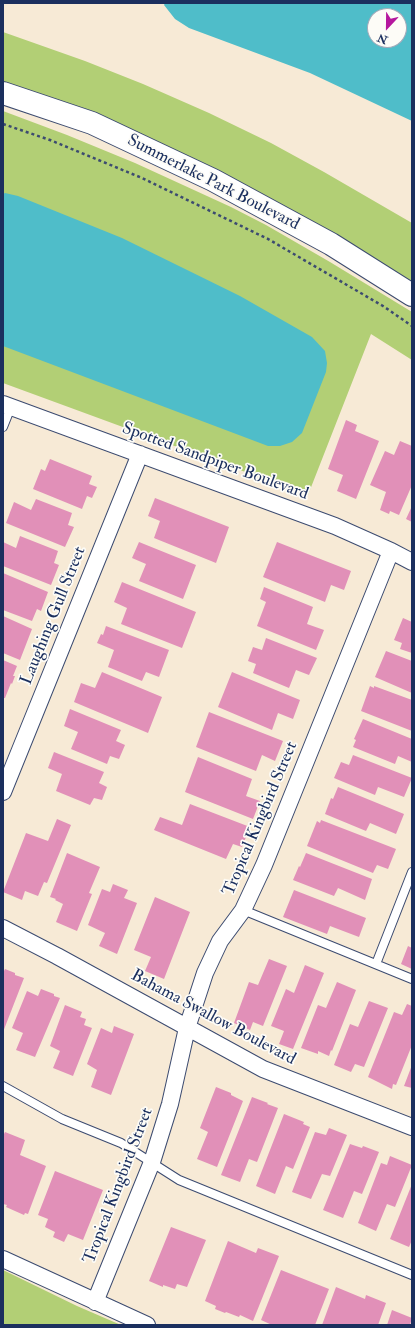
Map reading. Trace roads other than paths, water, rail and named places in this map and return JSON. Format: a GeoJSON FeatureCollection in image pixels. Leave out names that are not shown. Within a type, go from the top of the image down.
{"type":"FeatureCollection","features":[{"type":"Feature","properties":{"kind":"main road","name":"Summerlake Park Boulevard"},"geometry":{"type":"LineString","coordinates":[[3,93],[92,123],[213,180],[331,244],[412,295]]}},
{"type":"Feature","properties":{"kind":"street","name":"Spotted Sandpiper Boulevard"},"geometry":{"type":"LineString","coordinates":[[7,405],[334,526],[412,562]]}},
{"type":"Feature","properties":{"kind":"street","name":"Laughing Gull Street"},"geometry":{"type":"LineString","coordinates":[[3,792],[140,454]]}},
{"type":"Feature","properties":{"kind":"street","name":"Tropical Kingbird Street"},"geometry":{"type":"LineString","coordinates":[[95,1302],[152,1162],[170,1104],[187,1028],[205,973],[220,941],[243,910],[264,865],[391,551]]}},
{"type":"Feature","properties":{"kind":"street","name":"Bahama Swallow Boulevard"},"geometry":{"type":"LineString","coordinates":[[3,928],[263,1069],[412,1127]]}},
{"type":"Feature","properties":{"kind":"street"},"geometry":{"type":"LineString","coordinates":[[3,1259],[147,1325]]}},
{"type":"Feature","properties":{"kind":"lane"},"geometry":{"type":"LineString","coordinates":[[3,427],[7,405]]}},
{"type":"Feature","properties":{"kind":"lane"},"geometry":{"type":"LineString","coordinates":[[376,964],[412,872]]}},
{"type":"Feature","properties":{"kind":"lane"},"geometry":{"type":"LineString","coordinates":[[243,910],[412,979]]}},
{"type":"Feature","properties":{"kind":"lane"},"geometry":{"type":"LineString","coordinates":[[3,1086],[62,1118],[121,1142],[179,1180],[412,1275]]}},
{"type":"Feature","properties":{"kind":"water"},"geometry":{"type":"Polygon","coordinates":[[[165,3],[412,3],[412,121],[310,73],[189,28],[175,19],[164,5],[165,3]]]}},
{"type":"Feature","properties":{"kind":"water"},"geometry":{"type":"Polygon","coordinates":[[[5,193],[18,196],[122,238],[240,296],[312,337],[325,351],[327,363],[326,372],[302,433],[292,442],[280,446],[268,446],[3,346],[3,194],[5,193]]]}}]}
